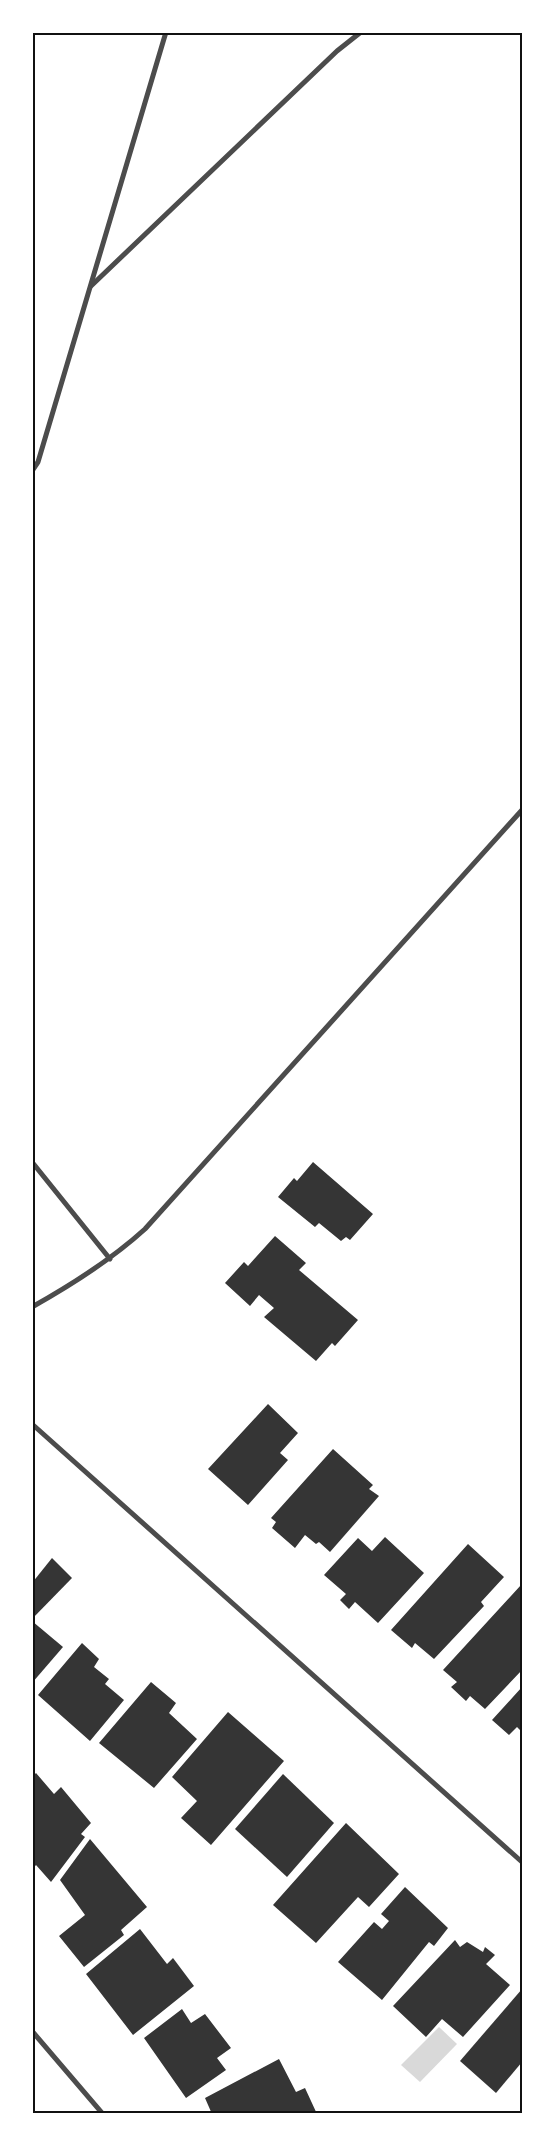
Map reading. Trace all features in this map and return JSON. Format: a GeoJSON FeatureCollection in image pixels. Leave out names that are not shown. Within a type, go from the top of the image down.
{"type":"FeatureCollection","features":[{"type":"Feature","properties":{"kind":"street"},"geometry":{"type":"LineString","coordinates":[[32,472],[38,462],[166,32]]}},
{"type":"Feature","properties":{"kind":"street"},"geometry":{"type":"LineString","coordinates":[[91,286],[338,51],[361,32]]}},
{"type":"Feature","properties":{"kind":"street"},"geometry":{"type":"LineString","coordinates":[[32,1307],[110,1259],[145,1229],[522,810]]}},
{"type":"Feature","properties":{"kind":"street"},"geometry":{"type":"LineString","coordinates":[[32,1162],[110,1259]]}},
{"type":"Feature","properties":{"kind":"street"},"geometry":{"type":"LineString","coordinates":[[32,1424],[522,1862]]}},
{"type":"Feature","properties":{"kind":"street"},"geometry":{"type":"LineString","coordinates":[[32,2031],[103,2114]]}},
{"type":"Feature","properties":{"kind":"shaded area"},"geometry":{"type":"Polygon","coordinates":[[[439,2027],[457,2044],[420,2082],[401,2065],[439,2027]]]}},
{"type":"Feature","properties":{"kind":"building"},"geometry":{"type":"Polygon","coordinates":[[[313,1162],[373,1214],[350,1240],[346,1237],[341,1241],[319,1223],[315,1227],[278,1197],[294,1178],[297,1181],[313,1162]]]}},
{"type":"Feature","properties":{"kind":"building"},"geometry":{"type":"Polygon","coordinates":[[[275,1236],[306,1263],[299,1270],[358,1320],[335,1346],[332,1343],[316,1361],[264,1317],[274,1308],[259,1295],[250,1306],[225,1283],[244,1262],[248,1266],[275,1236]]]}},
{"type":"Feature","properties":{"kind":"building"},"geometry":{"type":"Polygon","coordinates":[[[268,1404],[298,1433],[280,1453],[288,1460],[248,1505],[208,1469],[268,1404]]]}},
{"type":"Feature","properties":{"kind":"building"},"geometry":{"type":"Polygon","coordinates":[[[333,1449],[373,1485],[369,1489],[379,1496],[330,1552],[319,1542],[316,1544],[305,1535],[295,1548],[272,1528],[276,1522],[271,1518],[333,1449]]]}},
{"type":"Feature","properties":{"kind":"building"},"geometry":{"type":"Polygon","coordinates":[[[385,1537],[424,1573],[378,1623],[355,1602],[349,1609],[340,1600],[346,1594],[324,1575],[358,1538],[372,1551],[385,1537]]]}},
{"type":"Feature","properties":{"kind":"building"},"geometry":{"type":"Polygon","coordinates":[[[468,1544],[504,1577],[481,1602],[484,1606],[434,1659],[415,1643],[412,1648],[391,1630],[468,1544]]]}},
{"type":"Feature","properties":{"kind":"building"},"geometry":{"type":"Polygon","coordinates":[[[52,1558],[72,1578],[32,1619],[32,1583],[52,1558]]]}},
{"type":"Feature","properties":{"kind":"building"},"geometry":{"type":"Polygon","coordinates":[[[521,1585],[522,1670],[485,1709],[470,1696],[466,1701],[451,1687],[457,1682],[443,1670],[521,1585]]]}},
{"type":"Feature","properties":{"kind":"building"},"geometry":{"type":"Polygon","coordinates":[[[32,1621],[63,1647],[32,1683],[32,1621]]]}},
{"type":"Feature","properties":{"kind":"building"},"geometry":{"type":"Polygon","coordinates":[[[82,1643],[99,1659],[94,1667],[109,1679],[105,1684],[124,1700],[90,1741],[38,1695],[82,1643]]]}},
{"type":"Feature","properties":{"kind":"building"},"geometry":{"type":"Polygon","coordinates":[[[151,1682],[176,1703],[169,1713],[197,1739],[154,1788],[99,1743],[151,1682]]]}},
{"type":"Feature","properties":{"kind":"building"},"geometry":{"type":"Polygon","coordinates":[[[522,1687],[522,1732],[517,1727],[509,1735],[492,1720],[522,1687]]]}},
{"type":"Feature","properties":{"kind":"building"},"geometry":{"type":"Polygon","coordinates":[[[228,1712],[284,1761],[211,1845],[181,1818],[197,1801],[172,1777],[228,1712]]]}},
{"type":"Feature","properties":{"kind":"building"},"geometry":{"type":"Polygon","coordinates":[[[36,1773],[54,1794],[61,1787],[91,1823],[81,1834],[85,1837],[51,1882],[36,1865],[32,1870],[32,1777],[36,1773]]]}},
{"type":"Feature","properties":{"kind":"building"},"geometry":{"type":"Polygon","coordinates":[[[283,1774],[334,1823],[287,1877],[235,1829],[283,1774]]]}},
{"type":"Feature","properties":{"kind":"building"},"geometry":{"type":"Polygon","coordinates":[[[346,1823],[399,1874],[369,1907],[358,1897],[316,1943],[273,1905],[346,1823]]]}},
{"type":"Feature","properties":{"kind":"building"},"geometry":{"type":"Polygon","coordinates":[[[90,1839],[147,1907],[121,1930],[124,1935],[84,1967],[59,1936],[85,1915],[60,1880],[90,1839]]]}},
{"type":"Feature","properties":{"kind":"building"},"geometry":{"type":"Polygon","coordinates":[[[405,1887],[448,1928],[434,1946],[429,1942],[382,2000],[338,1962],[374,1922],[382,1929],[389,1921],[381,1914],[405,1887]]]}},
{"type":"Feature","properties":{"kind":"building"},"geometry":{"type":"Polygon","coordinates":[[[140,1929],[167,1964],[173,1958],[194,1986],[133,2035],[86,1974],[140,1929]]]}},
{"type":"Feature","properties":{"kind":"building"},"geometry":{"type":"Polygon","coordinates":[[[455,1940],[460,1947],[467,1942],[483,1952],[485,1947],[495,1955],[486,1964],[510,1985],[463,2037],[442,2019],[426,2037],[393,2006],[455,1940]]]}},
{"type":"Feature","properties":{"kind":"building"},"geometry":{"type":"Polygon","coordinates":[[[522,1989],[522,2062],[496,2093],[460,2061],[522,1989]]]}},
{"type":"Feature","properties":{"kind":"building"},"geometry":{"type":"Polygon","coordinates":[[[182,2009],[191,2023],[205,2014],[231,2048],[217,2058],[226,2070],[186,2098],[144,2038],[182,2009]]]}},
{"type":"Feature","properties":{"kind":"building"},"geometry":{"type":"Polygon","coordinates":[[[279,2059],[296,2092],[305,2088],[317,2114],[212,2114],[205,2098],[279,2059]]]}}]}
